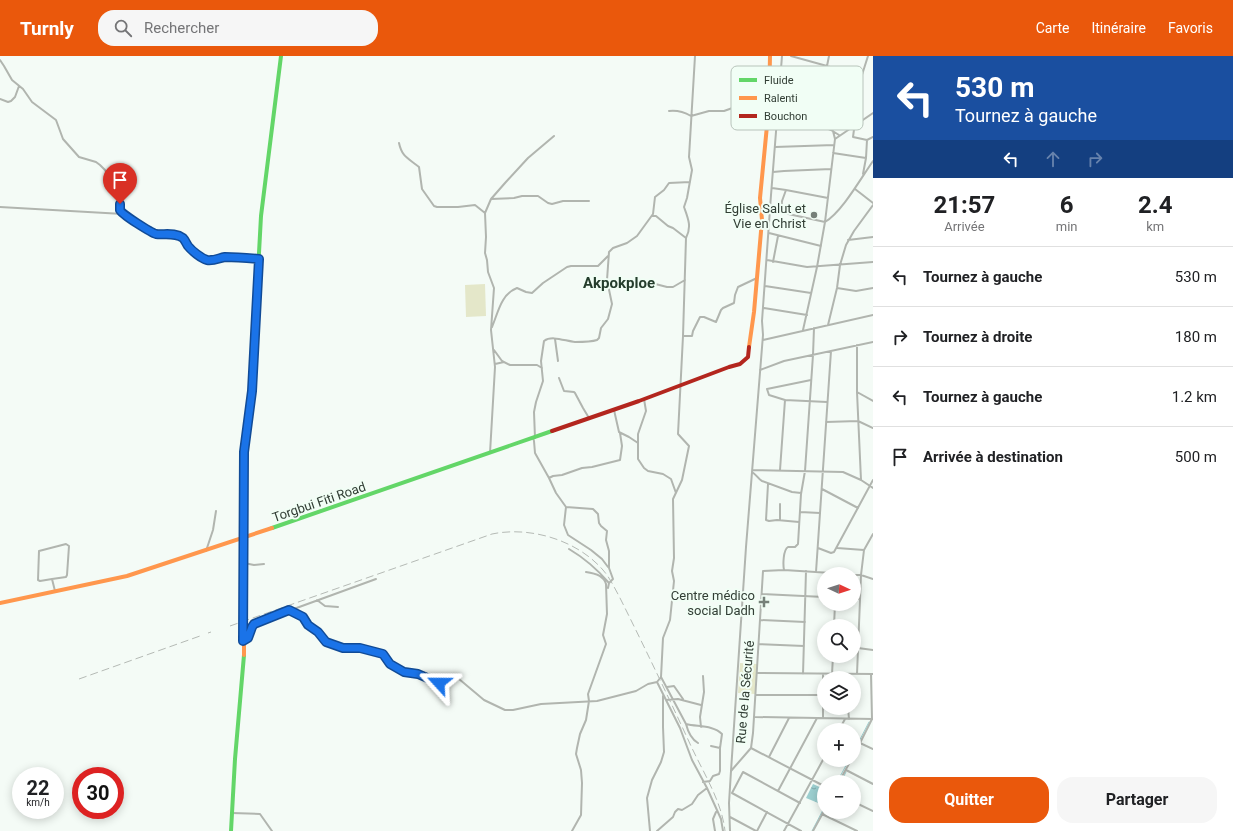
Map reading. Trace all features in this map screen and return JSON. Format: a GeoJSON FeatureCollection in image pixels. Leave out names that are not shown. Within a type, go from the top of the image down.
{"type":"FeatureCollection","features":[{"type":"Feature","properties":{"kind":"street"},"geometry":{"type":"LineString","coordinates":[[231,831],[234,759],[241,687],[243,641],[244,452],[252,391],[262,216],[281,56]]}},
{"type":"Feature","properties":{"kind":"street"},"geometry":{"type":"LineString","coordinates":[[695,56],[689,157],[692,170],[684,208],[689,221],[689,233],[686,238],[684,336],[678,434],[688,446],[682,480],[673,499],[674,558],[672,571],[674,581],[670,620],[663,638],[661,677],[691,736],[698,744]]}},
{"type":"Feature","properties":{"kind":"street","name":"Torgbui Fiti Road"},"geometry":{"type":"LineString","coordinates":[[770,56],[770,66]]}},
{"type":"Feature","properties":{"kind":"street"},"geometry":{"type":"LineString","coordinates":[[781,66],[782,56]]}},
{"type":"Feature","properties":{"kind":"street"},"geometry":{"type":"LineString","coordinates":[[791,56],[827,66],[829,56]]}},
{"type":"Feature","properties":{"kind":"street"},"geometry":{"type":"LineString","coordinates":[[863,72],[868,56]]}},
{"type":"Feature","properties":{"kind":"street"},"geometry":{"type":"LineString","coordinates":[[0,60],[12,80],[23,89],[32,102],[56,120],[63,139],[79,157],[96,162],[100,165],[119,191],[122,199],[120,210],[124,214],[147,228],[152,233],[177,235],[184,238],[187,245],[203,259],[212,260],[230,257],[259,259]]}},
{"type":"Feature","properties":{"kind":"street"},"geometry":{"type":"LineString","coordinates":[[0,99],[8,102],[11,101],[15,97],[19,86]]}},
{"type":"Feature","properties":{"kind":"street"},"geometry":{"type":"LineString","coordinates":[[669,111],[678,111],[691,116],[708,111],[731,108]]}},
{"type":"Feature","properties":{"kind":"street"},"geometry":{"type":"LineString","coordinates":[[863,120],[873,113]]}},
{"type":"Feature","properties":{"kind":"street","name":"Torgbui Fiti Road"},"geometry":{"type":"LineString","coordinates":[[0,603],[127,576],[244,538],[589,419],[729,367],[737,366],[744,362],[748,357],[757,278],[762,220],[760,198],[766,130]]}},
{"type":"Feature","properties":{"kind":"street"},"geometry":{"type":"LineString","coordinates":[[730,831],[731,771],[739,644],[760,370],[772,172],[776,130]]}},
{"type":"Feature","properties":{"kind":"street"},"geometry":{"type":"LineString","coordinates":[[832,130],[839,135]]}},
{"type":"Feature","properties":{"kind":"street"},"geometry":{"type":"LineString","coordinates":[[804,330],[825,222],[835,139],[832,130]]}},
{"type":"Feature","properties":{"kind":"street"},"geometry":{"type":"LineString","coordinates":[[835,139],[847,130]]}},
{"type":"Feature","properties":{"kind":"street"},"geometry":{"type":"LineString","coordinates":[[853,130],[853,137],[867,140],[873,137]]}},
{"type":"Feature","properties":{"kind":"street"},"geometry":{"type":"LineString","coordinates":[[490,453],[495,364],[491,330],[494,288],[488,272],[485,253],[485,213],[491,199],[528,158],[554,136]]}},
{"type":"Feature","properties":{"kind":"street"},"geometry":{"type":"LineString","coordinates":[[863,175],[867,140]]}},
{"type":"Feature","properties":{"kind":"street"},"geometry":{"type":"LineString","coordinates":[[399,143],[401,151],[404,155],[419,167],[422,189],[434,206],[458,207],[475,204],[485,213]]}},
{"type":"Feature","properties":{"kind":"street"},"geometry":{"type":"LineString","coordinates":[[775,147],[834,145]]}},
{"type":"Feature","properties":{"kind":"street"},"geometry":{"type":"LineString","coordinates":[[833,153],[866,158]]}},
{"type":"Feature","properties":{"kind":"street"},"geometry":{"type":"LineString","coordinates":[[760,208],[766,208],[781,213],[825,222],[833,216],[855,189],[873,161]]}},
{"type":"Feature","properties":{"kind":"street"},"geometry":{"type":"LineString","coordinates":[[772,172],[784,170],[831,169]]}},
{"type":"Feature","properties":{"kind":"street"},"geometry":{"type":"LineString","coordinates":[[491,330],[499,305],[508,293],[515,288],[526,292],[532,292],[543,283],[571,266],[598,266],[613,248],[637,236],[652,216],[655,197],[669,184],[690,182]]}},
{"type":"Feature","properties":{"kind":"street"},"geometry":{"type":"LineString","coordinates":[[772,188],[828,198]]}},
{"type":"Feature","properties":{"kind":"street"},"geometry":{"type":"LineString","coordinates":[[828,325],[837,288],[840,265],[848,240],[873,204],[855,189]]}},
{"type":"Feature","properties":{"kind":"street"},"geometry":{"type":"LineString","coordinates":[[781,213],[782,201],[786,190]]}},
{"type":"Feature","properties":{"kind":"street"},"geometry":{"type":"LineString","coordinates":[[491,199],[538,196],[552,204],[563,201],[590,201]]}},
{"type":"Feature","properties":{"kind":"street"},"geometry":{"type":"LineString","coordinates":[[0,208],[124,214]]}},
{"type":"Feature","properties":{"kind":"street"},"geometry":{"type":"LineString","coordinates":[[652,216],[656,216],[686,238]]}},
{"type":"Feature","properties":{"kind":"street"},"geometry":{"type":"LineString","coordinates":[[769,233],[821,246]]}},
{"type":"Feature","properties":{"kind":"street"},"geometry":{"type":"LineString","coordinates":[[773,262],[778,236]]}},
{"type":"Feature","properties":{"kind":"street"},"geometry":{"type":"LineString","coordinates":[[848,240],[873,237]]}},
{"type":"Feature","properties":{"kind":"street"},"geometry":{"type":"LineString","coordinates":[[607,591],[609,584],[613,579],[609,568],[602,559],[591,550],[568,535],[564,525],[566,507],[556,493],[535,454],[534,412],[543,381],[541,361],[545,339],[561,339],[574,342],[597,340],[599,338],[601,328],[608,319],[612,304],[607,280],[608,255]]}},
{"type":"Feature","properties":{"kind":"street"},"geometry":{"type":"LineString","coordinates":[[767,260],[807,267],[873,262]]}},
{"type":"Feature","properties":{"kind":"street"},"geometry":{"type":"LineString","coordinates":[[684,336],[692,336],[700,317],[702,316],[716,322],[721,310],[734,303],[738,287],[757,278]]}},
{"type":"Feature","properties":{"kind":"street"},"geometry":{"type":"LineString","coordinates":[[640,280],[667,287],[674,287],[685,280]]}},
{"type":"Feature","properties":{"kind":"street"},"geometry":{"type":"LineString","coordinates":[[765,286],[812,293]]}},
{"type":"Feature","properties":{"kind":"street"},"geometry":{"type":"LineString","coordinates":[[837,288],[856,291],[873,288]]}},
{"type":"Feature","properties":{"kind":"street"},"geometry":{"type":"LineString","coordinates":[[764,308],[807,315]]}},
{"type":"Feature","properties":{"kind":"street"},"geometry":{"type":"LineString","coordinates":[[762,340],[873,315]]}},
{"type":"Feature","properties":{"kind":"street"},"geometry":{"type":"LineString","coordinates":[[814,328],[805,471],[801,494],[798,544],[795,547],[787,548],[783,558],[784,570],[816,572],[831,351]]}},
{"type":"Feature","properties":{"kind":"street"},"geometry":{"type":"LineString","coordinates":[[555,339],[558,361]]}},
{"type":"Feature","properties":{"kind":"street"},"geometry":{"type":"LineString","coordinates":[[760,370],[784,361],[873,342]]}},
{"type":"Feature","properties":{"kind":"street"},"geometry":{"type":"LineString","coordinates":[[857,345],[857,392],[861,480]]}},
{"type":"Feature","properties":{"kind":"street"},"geometry":{"type":"LineString","coordinates":[[493,350],[504,362],[510,365],[537,366],[542,368]]}},
{"type":"Feature","properties":{"kind":"street"},"geometry":{"type":"LineString","coordinates":[[537,366],[541,361]]}},
{"type":"Feature","properties":{"kind":"street"},"geometry":{"type":"LineString","coordinates":[[495,364],[504,362]]}},
{"type":"Feature","properties":{"kind":"street"},"geometry":{"type":"LineString","coordinates":[[559,378],[564,391],[576,393],[582,408],[589,419]]}},
{"type":"Feature","properties":{"kind":"street"},"geometry":{"type":"LineString","coordinates":[[811,380],[767,389],[769,395],[786,400],[827,402]]}},
{"type":"Feature","properties":{"kind":"street"},"geometry":{"type":"LineString","coordinates":[[857,392],[873,401]]}},
{"type":"Feature","properties":{"kind":"street"},"geometry":{"type":"LineString","coordinates":[[644,399],[646,411],[638,434],[638,455],[640,464],[648,471],[660,473],[671,479],[676,493]]}},
{"type":"Feature","properties":{"kind":"street"},"geometry":{"type":"LineString","coordinates":[[780,470],[786,400]]}},
{"type":"Feature","properties":{"kind":"street"},"geometry":{"type":"LineString","coordinates":[[549,478],[582,468],[620,460],[622,446],[614,410]]}},
{"type":"Feature","properties":{"kind":"street"},"geometry":{"type":"LineString","coordinates":[[826,422],[858,421],[873,428]]}},
{"type":"Feature","properties":{"kind":"street"},"geometry":{"type":"LineString","coordinates":[[620,433],[638,443]]}},
{"type":"Feature","properties":{"kind":"street"},"geometry":{"type":"LineString","coordinates":[[752,471],[780,470],[842,472],[861,480],[873,488]]}},
{"type":"Feature","properties":{"kind":"street"},"geometry":{"type":"LineString","coordinates":[[752,471],[760,480],[768,484],[801,494]]}},
{"type":"Feature","properties":{"kind":"street"},"geometry":{"type":"LineString","coordinates":[[818,547],[831,553],[834,552],[873,480]]}},
{"type":"Feature","properties":{"kind":"street"},"geometry":{"type":"LineString","coordinates":[[768,484],[766,519],[768,521],[780,520],[799,522]]}},
{"type":"Feature","properties":{"kind":"street"},"geometry":{"type":"LineString","coordinates":[[822,489],[858,508]]}},
{"type":"Feature","properties":{"kind":"street"},"geometry":{"type":"LineString","coordinates":[[780,504],[780,520]]}},
{"type":"Feature","properties":{"kind":"street"},"geometry":{"type":"LineString","coordinates":[[566,507],[593,509],[598,514],[599,523],[607,531],[606,540],[609,551],[609,568]]}},
{"type":"Feature","properties":{"kind":"street"},"geometry":{"type":"LineString","coordinates":[[206,550],[216,511]]}},
{"type":"Feature","properties":{"kind":"street"},"geometry":{"type":"LineString","coordinates":[[800,512],[820,513]]}},
{"type":"Feature","properties":{"kind":"street"},"geometry":{"type":"LineString","coordinates":[[873,534],[864,550],[861,575],[873,579]]}},
{"type":"Feature","properties":{"kind":"street"},"geometry":{"type":"LineString","coordinates":[[66,544],[68,546],[67,575],[66,577],[52,579],[38,580],[39,551],[66,544]]}},
{"type":"Feature","properties":{"kind":"street"},"geometry":{"type":"LineString","coordinates":[[837,548],[864,550]]}},
{"type":"Feature","properties":{"kind":"street"},"geometry":{"type":"LineString","coordinates":[[569,549],[588,561],[602,574],[609,584]]}},
{"type":"Feature","properties":{"kind":"street"},"geometry":{"type":"LineString","coordinates":[[244,563],[254,565],[264,564]]}},
{"type":"Feature","properties":{"kind":"street","name":"Rue de la Sécurité"},"geometry":{"type":"LineString","coordinates":[[731,771],[751,748],[755,717],[763,571],[784,570]]}},
{"type":"Feature","properties":{"kind":"street"},"geometry":{"type":"LineString","coordinates":[[803,674],[806,571]]}},
{"type":"Feature","properties":{"kind":"street"},"geometry":{"type":"LineString","coordinates":[[572,831],[581,815],[582,783],[576,754],[577,748],[580,734],[586,720],[589,701],[588,694],[606,644],[603,635],[606,620],[607,591],[605,580],[594,574],[586,572]]}},
{"type":"Feature","properties":{"kind":"street"},"geometry":{"type":"LineString","coordinates":[[243,641],[248,638],[254,624],[376,578]]}},
{"type":"Feature","properties":{"kind":"street"},"geometry":{"type":"LineString","coordinates":[[52,579],[55,591]]}},
{"type":"Feature","properties":{"kind":"street"},"geometry":{"type":"LineString","coordinates":[[762,594],[817,597]]}},
{"type":"Feature","properties":{"kind":"street"},"geometry":{"type":"LineString","coordinates":[[316,600],[325,606],[338,608]]}},
{"type":"Feature","properties":{"kind":"street"},"geometry":{"type":"LineString","coordinates":[[290,610],[303,617],[308,625],[318,632],[326,642],[343,648],[360,648],[383,654],[390,664],[404,672],[418,674],[439,683],[459,679],[484,700],[504,710],[513,710],[541,704],[597,701],[636,691],[648,684],[657,682],[661,677]]}},
{"type":"Feature","properties":{"kind":"street"},"geometry":{"type":"LineString","coordinates":[[760,620],[805,622]]}},
{"type":"Feature","properties":{"kind":"street"},"geometry":{"type":"LineString","coordinates":[[759,644],[804,646]]}},
{"type":"Feature","properties":{"kind":"street"},"geometry":{"type":"LineString","coordinates":[[861,648],[873,650]]}},
{"type":"Feature","properties":{"kind":"street"},"geometry":{"type":"LineString","coordinates":[[757,674],[817,674]]}},
{"type":"Feature","properties":{"kind":"street"},"geometry":{"type":"LineString","coordinates":[[861,674],[872,674],[873,719],[861,741]]}},
{"type":"Feature","properties":{"kind":"street"},"geometry":{"type":"LineString","coordinates":[[701,727],[701,705],[704,692],[703,676]]}},
{"type":"Feature","properties":{"kind":"street"},"geometry":{"type":"LineString","coordinates":[[657,682],[680,728],[692,760],[707,788],[716,812],[721,819],[723,831]]}},
{"type":"Feature","properties":{"kind":"street"},"geometry":{"type":"LineString","coordinates":[[666,687],[674,686],[684,700]]}},
{"type":"Feature","properties":{"kind":"street"},"geometry":{"type":"LineString","coordinates":[[650,831],[647,804],[648,792],[664,752],[663,695]]}},
{"type":"Feature","properties":{"kind":"street"},"geometry":{"type":"LineString","coordinates":[[756,695],[817,695]]}},
{"type":"Feature","properties":{"kind":"street"},"geometry":{"type":"LineString","coordinates":[[666,700],[684,700],[701,705]]}},
{"type":"Feature","properties":{"kind":"street"},"geometry":{"type":"LineString","coordinates":[[849,715],[849,719]]}},
{"type":"Feature","properties":{"kind":"street"},"geometry":{"type":"LineString","coordinates":[[755,717],[873,719]]}},
{"type":"Feature","properties":{"kind":"street"},"geometry":{"type":"LineString","coordinates":[[769,757],[789,718]]}},
{"type":"Feature","properties":{"kind":"street"},"geometry":{"type":"LineString","coordinates":[[778,790],[817,718]]}},
{"type":"Feature","properties":{"kind":"street"},"geometry":{"type":"LineString","coordinates":[[843,723],[845,719]]}},
{"type":"Feature","properties":{"kind":"street"},"geometry":{"type":"LineString","coordinates":[[686,724],[710,727],[721,732],[722,734],[720,748],[720,771],[708,782],[703,782]]}},
{"type":"Feature","properties":{"kind":"street"},"geometry":{"type":"LineString","coordinates":[[861,744],[873,750]]}},
{"type":"Feature","properties":{"kind":"street"},"geometry":{"type":"LineString","coordinates":[[711,746],[720,748]]}},
{"type":"Feature","properties":{"kind":"street"},"geometry":{"type":"LineString","coordinates":[[751,748],[817,782]]}},
{"type":"Feature","properties":{"kind":"street"},"geometry":{"type":"LineString","coordinates":[[784,831],[819,767]]}},
{"type":"Feature","properties":{"kind":"street"},"geometry":{"type":"LineString","coordinates":[[843,775],[848,767]]}},
{"type":"Feature","properties":{"kind":"street"},"geometry":{"type":"LineString","coordinates":[[846,770],[873,784]]}},
{"type":"Feature","properties":{"kind":"street"},"geometry":{"type":"LineString","coordinates":[[731,792],[742,772],[800,803]]}},
{"type":"Feature","properties":{"kind":"street"},"geometry":{"type":"LineString","coordinates":[[657,831],[673,817],[678,809],[682,810],[692,804],[698,795],[707,788]]}},
{"type":"Feature","properties":{"kind":"street"},"geometry":{"type":"LineString","coordinates":[[731,792],[801,831]]}},
{"type":"Feature","properties":{"kind":"street"},"geometry":{"type":"LineString","coordinates":[[861,805],[873,811]]}},
{"type":"Feature","properties":{"kind":"street"},"geometry":{"type":"LineString","coordinates":[[715,831],[713,819],[716,812]]}},
{"type":"Feature","properties":{"kind":"street"},"geometry":{"type":"LineString","coordinates":[[730,817],[756,831],[767,812]]}},
{"type":"Feature","properties":{"kind":"street"},"geometry":{"type":"LineString","coordinates":[[232,813],[260,814],[272,831]]}},
{"type":"Feature","properties":{"kind":"street"},"geometry":{"type":"LineString","coordinates":[[813,831],[819,819]]}},
{"type":"Feature","properties":{"kind":"street"},"geometry":{"type":"LineString","coordinates":[[832,819],[857,831]]}},
{"type":"Feature","properties":{"kind":"green space"},"geometry":{"type":"Polygon","coordinates":[[[485,284],[486,316],[466,317],[465,285],[485,284]]]}},
{"type":"Feature","properties":{"kind":"green space"},"geometry":{"type":"Polygon","coordinates":[[[740,663],[757,664],[755,694],[738,693],[740,663]]]}},
{"type":"Feature","properties":{"kind":"water"},"geometry":{"type":"Polygon","coordinates":[[[813,784],[817,786],[817,803],[806,798],[813,784]]]}},
{"type":"Feature","properties":{"kind":"waterway"},"geometry":{"type":"LineString","coordinates":[[861,737],[869,722]]}},
{"type":"Feature","properties":{"kind":"waterway"},"geometry":{"type":"LineString","coordinates":[[841,775],[845,767]]}},
{"type":"Feature","properties":{"kind":"waterway"},"geometry":{"type":"LineString","coordinates":[[812,831],[818,819]]}},
{"type":"Feature","properties":{"kind":"railway"},"geometry":{"type":"LineString","coordinates":[[230,626],[492,534],[522,532],[537,534],[566,543],[592,560],[603,570],[614,586],[716,798],[725,831]]}},
{"type":"Feature","properties":{"kind":"railway"},"geometry":{"type":"LineString","coordinates":[[79,679],[200,636]]}},
{"type":"Feature","properties":{"kind":"traffic: fast"},"geometry":{"type":"LineString","coordinates":[[252,382],[261,216],[281,56]]}},
{"type":"Feature","properties":{"kind":"traffic: fast"},"geometry":{"type":"LineString","coordinates":[[272,528],[552,431]]}},
{"type":"Feature","properties":{"kind":"traffic: fast"},"geometry":{"type":"LineString","coordinates":[[231,831],[235,759],[244,655]]}},
{"type":"Feature","properties":{"kind":"traffic: slow"},"geometry":{"type":"LineString","coordinates":[[770,56],[770,66]]}},
{"type":"Feature","properties":{"kind":"traffic: slow"},"geometry":{"type":"LineString","coordinates":[[749,347],[754,312],[762,220],[760,198],[767,130]]}},
{"type":"Feature","properties":{"kind":"traffic: slow"},"geometry":{"type":"LineString","coordinates":[[244,655],[244,452],[252,382]]}},
{"type":"Feature","properties":{"kind":"traffic: slow"},"geometry":{"type":"LineString","coordinates":[[0,603],[127,576],[272,528]]}},
{"type":"Feature","properties":{"kind":"traffic: jam"},"geometry":{"type":"LineString","coordinates":[[552,431],[740,364],[748,357],[749,347]]}},
{"type":"Feature","properties":{"kind":"place","name":"Église Salut et Vie en Christ"},"geometry":{"type":"Point","coordinates":[814,215]}},
{"type":"Feature","properties":{"kind":"place","name":"Centre médico social Dadh"},"geometry":{"type":"Point","coordinates":[764,602]}},
{"type":"Feature","properties":{"kind":"district","name":"Akpokploe"},"geometry":{"type":"Point","coordinates":[619,283]}},
{"type":"Feature","properties":{"kind":"route"},"geometry":{"type":"LineString","coordinates":[[120,204],[120,210],[122,213],[147,228],[152,233],[177,235],[184,238],[187,245],[203,259],[212,260],[230,257],[259,259],[252,391],[244,452],[243,641],[250,636],[254,624],[289,610],[301,615],[308,625],[318,632],[326,642],[343,648],[360,648],[383,654],[390,664],[404,672],[418,674],[439,683]]}}]}
